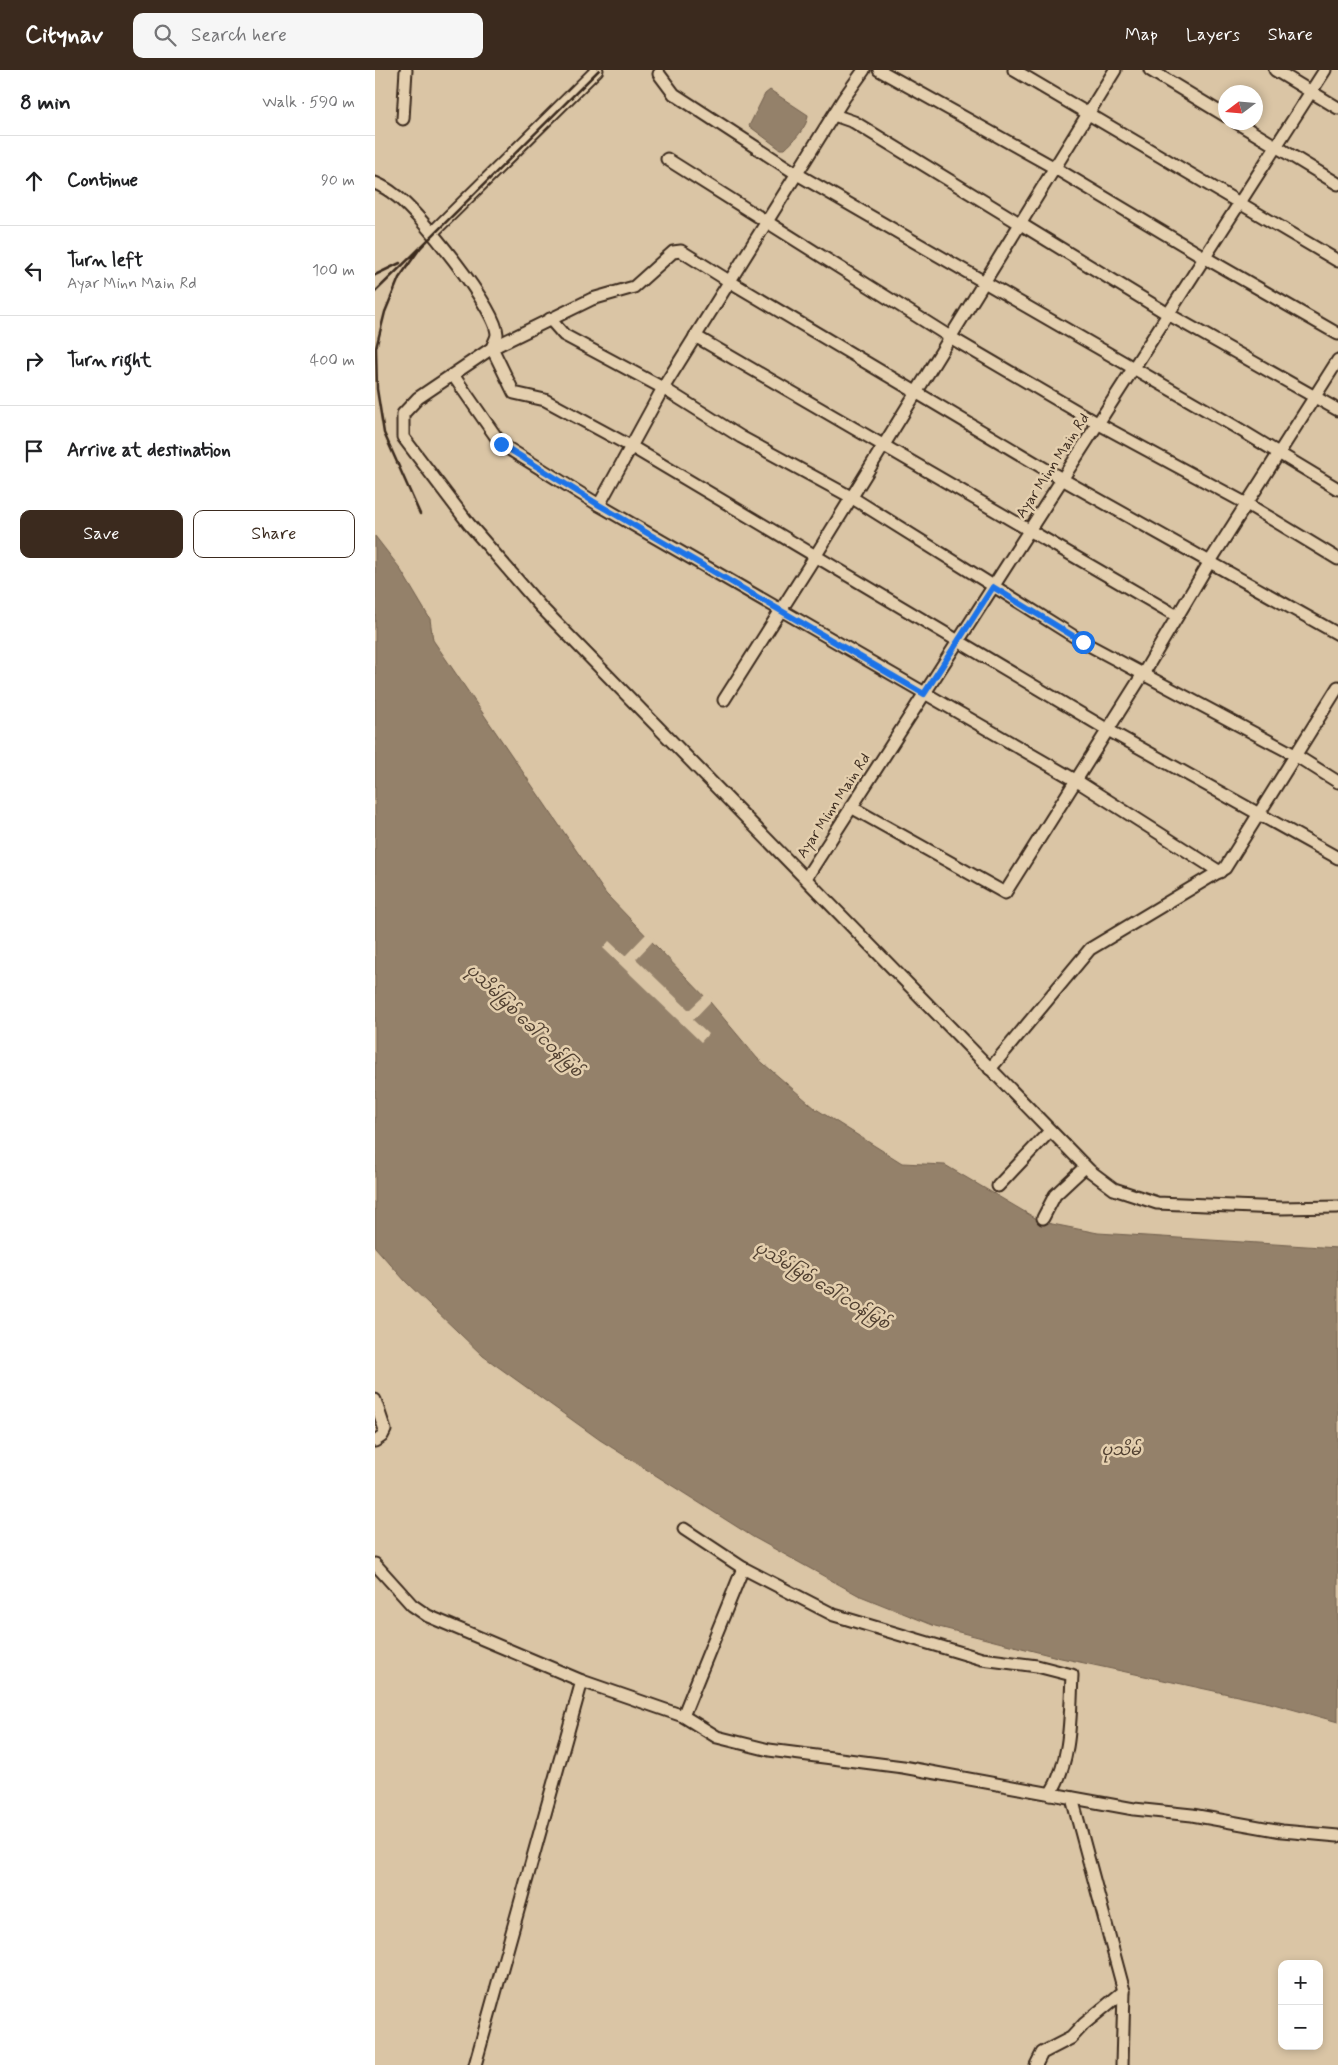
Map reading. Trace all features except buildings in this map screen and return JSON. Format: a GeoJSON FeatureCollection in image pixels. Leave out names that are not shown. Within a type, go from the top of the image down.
{"type":"FeatureCollection","features":[{"type":"Feature","properties":{"kind":"street"},"geometry":{"type":"LineString","coordinates":[[403,119],[406,70]]}},
{"type":"Feature","properties":{"kind":"street"},"geometry":{"type":"LineString","coordinates":[[432,233],[597,70]]}},
{"type":"Feature","properties":{"kind":"street"},"geometry":{"type":"LineString","coordinates":[[599,505],[663,388],[864,70]]}},
{"type":"Feature","properties":{"kind":"street"},"geometry":{"type":"LineString","coordinates":[[879,70],[1055,168],[1204,258],[1338,334]]}},
{"type":"Feature","properties":{"kind":"street"},"geometry":{"type":"LineString","coordinates":[[1014,70],[1338,261]]}},
{"type":"Feature","properties":{"kind":"street"},"geometry":{"type":"LineString","coordinates":[[724,700],[816,555],[1115,70]]}},
{"type":"Feature","properties":{"kind":"street"},"geometry":{"type":"LineString","coordinates":[[1150,70],[1218,112]]}},
{"type":"Feature","properties":{"kind":"street"},"geometry":{"type":"LineString","coordinates":[[1275,70],[1338,108]]}},
{"type":"Feature","properties":{"kind":"street","name":"Ayar Minn Main Rd"},"geometry":{"type":"LineString","coordinates":[[806,878],[1325,70]]}},
{"type":"Feature","properties":{"kind":"street"},"geometry":{"type":"LineString","coordinates":[[659,74],[674,94],[797,174],[984,281],[1338,489]]}},
{"type":"Feature","properties":{"kind":"street"},"geometry":{"type":"LineString","coordinates":[[834,116],[854,122],[1021,222],[1168,314],[1338,410]]}},
{"type":"Feature","properties":{"kind":"street"},"geometry":{"type":"LineString","coordinates":[[1249,130],[1338,184]]}},
{"type":"Feature","properties":{"kind":"street"},"geometry":{"type":"LineString","coordinates":[[667,159],[950,337],[1097,423],[1247,504],[1338,559]]}},
{"type":"Feature","properties":{"kind":"street"},"geometry":{"type":"LineString","coordinates":[[375,183],[396,195],[432,233],[461,268],[493,320],[497,335],[492,348],[514,393],[545,400],[631,447],[816,555],[1108,730],[1338,858]]}},
{"type":"Feature","properties":{"kind":"street"},"geometry":{"type":"LineString","coordinates":[[1338,634],[1062,479],[729,282],[681,251],[673,252],[634,287],[592,299],[492,348],[418,398],[403,414],[403,438],[463,517],[540,606],[1085,1167],[1114,1189],[1157,1203],[1281,1208],[1338,1208]]}},
{"type":"Feature","properties":{"kind":"street"},"geometry":{"type":"LineString","coordinates":[[550,319],[563,335],[663,388],[741,436],[851,497],[1083,642],[1295,755],[1338,782]]}},
{"type":"Feature","properties":{"kind":"street"},"geometry":{"type":"LineString","coordinates":[[695,336],[1177,616]]}},
{"type":"Feature","properties":{"kind":"street"},"geometry":{"type":"LineString","coordinates":[[851,807],[1005,893],[1077,782],[1209,563],[1338,360]]}},
{"type":"Feature","properties":{"kind":"street"},"geometry":{"type":"LineString","coordinates":[[453,375],[501,444],[599,505],[1077,782],[1220,872]]}},
{"type":"Feature","properties":{"kind":"street"},"geometry":{"type":"LineString","coordinates":[[990,1070],[1090,949],[1225,868],[1295,755],[1333,706],[1338,687]]}},
{"type":"Feature","properties":{"kind":"street"},"geometry":{"type":"LineString","coordinates":[[998,1186],[1050,1131]]}},
{"type":"Feature","properties":{"kind":"street"},"geometry":{"type":"LineString","coordinates":[[1043,1218],[1055,1194],[1085,1167]]}},
{"type":"Feature","properties":{"kind":"street"},"geometry":{"type":"LineString","coordinates":[[375,1400],[385,1430],[382,1436],[375,1441]]}},
{"type":"Feature","properties":{"kind":"street"},"geometry":{"type":"LineString","coordinates":[[684,1529],[743,1568],[833,1615],[982,1659],[1037,1666],[1072,1675],[1065,1755],[1061,1774],[1049,1794]]}},
{"type":"Feature","properties":{"kind":"street"},"geometry":{"type":"LineString","coordinates":[[375,1564],[412,1605],[428,1616],[582,1681],[683,1716],[717,1737],[769,1750],[903,1767],[1133,1809],[1192,1815],[1282,1831],[1338,1836]]}},
{"type":"Feature","properties":{"kind":"street"},"geometry":{"type":"LineString","coordinates":[[683,1716],[743,1568]]}},
{"type":"Feature","properties":{"kind":"street"},"geometry":{"type":"LineString","coordinates":[[475,2065],[582,1681]]}},
{"type":"Feature","properties":{"kind":"street"},"geometry":{"type":"LineString","coordinates":[[1072,1798],[1124,1991],[1122,2065]]}},
{"type":"Feature","properties":{"kind":"street"},"geometry":{"type":"LineString","coordinates":[[1036,2065],[1042,2052],[1071,2038],[1084,2024],[1124,1991]]}},
{"type":"Feature","properties":{"kind":"water"},"geometry":{"type":"Polygon","coordinates":[[[770,90],[808,115],[803,129],[785,149],[780,149],[749,126],[765,94],[770,90]]]}},
{"type":"Feature","properties":{"kind":"water","name":"ပုသိမ်"},"geometry":{"type":"Polygon","coordinates":[[[375,536],[399,567],[430,619],[433,640],[606,894],[710,1002],[757,1058],[816,1109],[902,1163],[945,1165],[1042,1222],[1098,1233],[1338,1248],[1338,1722],[1270,1703],[1061,1658],[935,1626],[858,1595],[753,1537],[600,1440],[483,1356],[406,1282],[375,1247],[375,536]]]}},
{"type":"Feature","properties":{"kind":"pier"},"geometry":{"type":"Polygon","coordinates":[[[647,933],[654,940],[636,959],[689,1010],[706,994],[712,1000],[693,1020],[708,1034],[701,1042],[603,948],[609,941],[625,956],[647,933]]]}},
{"type":"Feature","properties":{"kind":"railway"},"geometry":{"type":"LineString","coordinates":[[421,247],[599,70]]}},
{"type":"Feature","properties":{"kind":"railway"},"geometry":{"type":"LineString","coordinates":[[375,292],[421,247],[399,278],[385,312],[376,348],[377,389],[384,433],[420,514]]}},
{"type":"Feature","properties":{"kind":"railway"},"geometry":{"type":"LineString","coordinates":[[375,275],[400,263]]}},
{"type":"Feature","properties":{"kind":"route"},"geometry":{"type":"LineString","coordinates":[[501,444],[599,505],[924,694],[993,587],[1083,642]]}},
{"type":"Feature","properties":{"kind":"water label","name":"ပုသိမ်မြစ် ခေါ် ငဝန်မြစ်"},"geometry":{"type":"Point","coordinates":[524,1021]}},
{"type":"Feature","properties":{"kind":"water label","name":"ပုသိမ်မြစ် ခေါ် ငဝန်မြစ်"},"geometry":{"type":"Point","coordinates":[822,1286]}}]}
